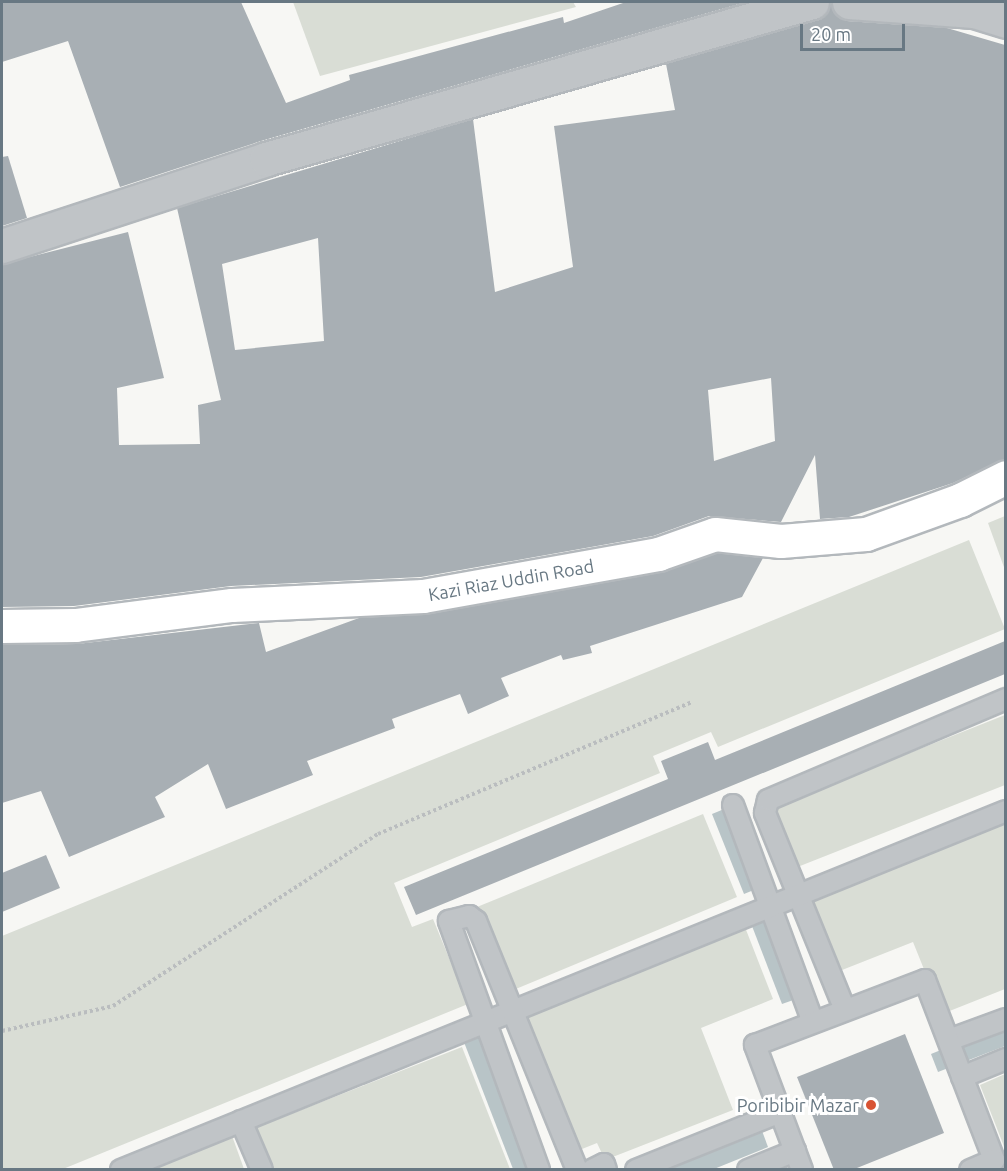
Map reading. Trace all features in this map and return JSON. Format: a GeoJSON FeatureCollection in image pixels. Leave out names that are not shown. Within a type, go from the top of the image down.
{"type":"FeatureCollection","features":[{"type":"Feature","properties":{"kind":"street"},"geometry":{"type":"LineString","coordinates":[[2,246],[287,152],[812,2]]}},
{"type":"Feature","properties":{"kind":"street"},"geometry":{"type":"LineString","coordinates":[[849,2],[974,11],[1005,21]]}},
{"type":"Feature","properties":{"kind":"street","name":"Kazi Riaz Uddin Road"},"geometry":{"type":"LineString","coordinates":[[2,626],[75,625],[232,605],[423,596],[658,554],[715,534],[781,541],[866,534],[960,500],[1005,477]]}},
{"type":"Feature","properties":{"kind":"lane"},"geometry":{"type":"LineString","coordinates":[[845,1010],[765,813],[768,800],[1005,699]]}},
{"type":"Feature","properties":{"kind":"lane"},"geometry":{"type":"LineString","coordinates":[[733,805],[813,1022]]}},
{"type":"Feature","properties":{"kind":"lane"},"geometry":{"type":"LineString","coordinates":[[122,1170],[1005,811]]}},
{"type":"Feature","properties":{"kind":"lane"},"geometry":{"type":"LineString","coordinates":[[539,1170],[449,921],[469,916],[476,921],[577,1170]]}},
{"type":"Feature","properties":{"kind":"lane"},"geometry":{"type":"LineString","coordinates":[[802,1170],[754,1045],[925,980],[950,1040],[994,1160],[969,1170]]}},
{"type":"Feature","properties":{"kind":"lane"},"geometry":{"type":"LineString","coordinates":[[950,1040],[1005,1019]]}},
{"type":"Feature","properties":{"kind":"lane"},"geometry":{"type":"LineString","coordinates":[[962,1077],[1005,1059]]}},
{"type":"Feature","properties":{"kind":"lane"},"geometry":{"type":"LineString","coordinates":[[636,1170],[780,1112]]}},
{"type":"Feature","properties":{"kind":"lane"},"geometry":{"type":"LineString","coordinates":[[241,1121],[262,1170]]}},
{"type":"Feature","properties":{"kind":"lane"},"geometry":{"type":"LineString","coordinates":[[748,1170],[795,1151]]}},
{"type":"Feature","properties":{"kind":"lane"},"geometry":{"type":"LineString","coordinates":[[592,1170],[604,1164],[606,1170]]}},
{"type":"Feature","properties":{"kind":"path"},"geometry":{"type":"LineString","coordinates":[[2,1031],[113,1006],[378,834],[692,702]]}},
{"type":"Feature","properties":{"kind":"shaded area"},"geometry":{"type":"Polygon","coordinates":[[[293,2],[573,2],[576,7],[320,76],[293,2]]]}},
{"type":"Feature","properties":{"kind":"shaded area"},"geometry":{"type":"Polygon","coordinates":[[[1005,516],[1005,570],[988,523],[1005,516]]]}},
{"type":"Feature","properties":{"kind":"shaded area"},"geometry":{"type":"Polygon","coordinates":[[[969,540],[1005,629],[718,747],[711,732],[653,756],[660,773],[394,883],[412,927],[433,919],[468,1004],[63,1169],[2,1169],[2,936],[969,540]]]}},
{"type":"Feature","properties":{"kind":"shaded area"},"geometry":{"type":"Polygon","coordinates":[[[1005,715],[1005,785],[795,868],[771,808],[1005,715]]]}},
{"type":"Feature","properties":{"kind":"shaded area"},"geometry":{"type":"Polygon","coordinates":[[[729,807],[761,887],[744,894],[712,814],[729,807]]]}},
{"type":"Feature","properties":{"kind":"shaded area"},"geometry":{"type":"Polygon","coordinates":[[[703,814],[737,897],[511,991],[477,907],[703,814]]]}},
{"type":"Feature","properties":{"kind":"shaded area"},"geometry":{"type":"Polygon","coordinates":[[[1005,818],[1005,989],[942,1014],[913,942],[837,972],[807,897],[1005,818]]]}},
{"type":"Feature","properties":{"kind":"shaded area"},"geometry":{"type":"Polygon","coordinates":[[[764,906],[799,998],[782,1004],[747,913],[764,906]]]}},
{"type":"Feature","properties":{"kind":"shaded area"},"geometry":{"type":"Polygon","coordinates":[[[743,922],[773,999],[701,1028],[733,1110],[605,1160],[597,1143],[577,1151],[522,1009],[743,922]]]}},
{"type":"Feature","properties":{"kind":"shaded area"},"geometry":{"type":"Polygon","coordinates":[[[1005,1024],[1005,1046],[938,1072],[931,1054],[1005,1024]]]}},
{"type":"Feature","properties":{"kind":"shaded area"},"geometry":{"type":"Polygon","coordinates":[[[479,1031],[533,1169],[513,1169],[462,1037],[479,1031]]]}},
{"type":"Feature","properties":{"kind":"shaded area"},"geometry":{"type":"Polygon","coordinates":[[[462,1047],[510,1169],[271,1169],[255,1128],[462,1047]]]}},
{"type":"Feature","properties":{"kind":"shaded area"},"geometry":{"type":"Polygon","coordinates":[[[1005,1074],[1005,1149],[980,1085],[1005,1074]]]}},
{"type":"Feature","properties":{"kind":"shaded area"},"geometry":{"type":"Polygon","coordinates":[[[761,1128],[768,1147],[714,1169],[662,1170],[761,1128]]]}},
{"type":"Feature","properties":{"kind":"shaded area"},"geometry":{"type":"Polygon","coordinates":[[[231,1133],[244,1169],[134,1170],[231,1133]]]}},
{"type":"Feature","properties":{"kind":"building"},"geometry":{"type":"Polygon","coordinates":[[[2,2],[241,2],[286,103],[350,80],[349,75],[563,17],[564,23],[626,2],[746,2],[261,141],[120,187],[68,41],[2,62],[2,2]]]}},
{"type":"Feature","properties":{"kind":"building"},"geometry":{"type":"Polygon","coordinates":[[[830,2],[838,17],[847,21],[947,28],[1005,45],[1005,459],[953,483],[849,517],[820,519],[815,455],[781,522],[709,516],[653,536],[421,577],[231,586],[74,606],[2,607],[2,264],[128,232],[164,378],[117,388],[119,445],[200,444],[198,405],[221,400],[177,208],[473,119],[495,292],[573,267],[554,126],[675,110],[666,64],[817,20],[830,2]],[[318,238],[222,264],[235,350],[324,341],[318,238]],[[771,378],[708,390],[714,461],[775,441],[771,378]]]}},
{"type":"Feature","properties":{"kind":"building"},"geometry":{"type":"Polygon","coordinates":[[[8,156],[27,218],[2,226],[2,157],[8,156]]]}},
{"type":"Feature","properties":{"kind":"building"},"geometry":{"type":"Polygon","coordinates":[[[717,553],[763,558],[742,597],[590,646],[592,653],[563,660],[561,655],[501,678],[509,696],[468,714],[460,694],[392,719],[395,728],[307,761],[313,775],[226,809],[208,764],[155,797],[165,817],[69,857],[41,791],[2,803],[2,645],[77,644],[259,623],[266,652],[359,618],[426,614],[661,572],[717,553]]]}},
{"type":"Feature","properties":{"kind":"building"},"geometry":{"type":"Polygon","coordinates":[[[1005,641],[1005,674],[416,915],[404,887],[668,779],[661,761],[708,742],[715,760],[1005,641]]]}},
{"type":"Feature","properties":{"kind":"building"},"geometry":{"type":"Polygon","coordinates":[[[46,855],[60,888],[2,912],[2,873],[46,855]]]}},
{"type":"Feature","properties":{"kind":"building","name":"Poribibir Mazar"},"geometry":{"type":"Polygon","coordinates":[[[905,1034],[944,1133],[852,1170],[834,1170],[797,1077],[905,1034]]]}},
{"type":"Feature","properties":{"kind":"place","name":"Poribibir Mazar"},"geometry":{"type":"Point","coordinates":[871,1105]}}]}
